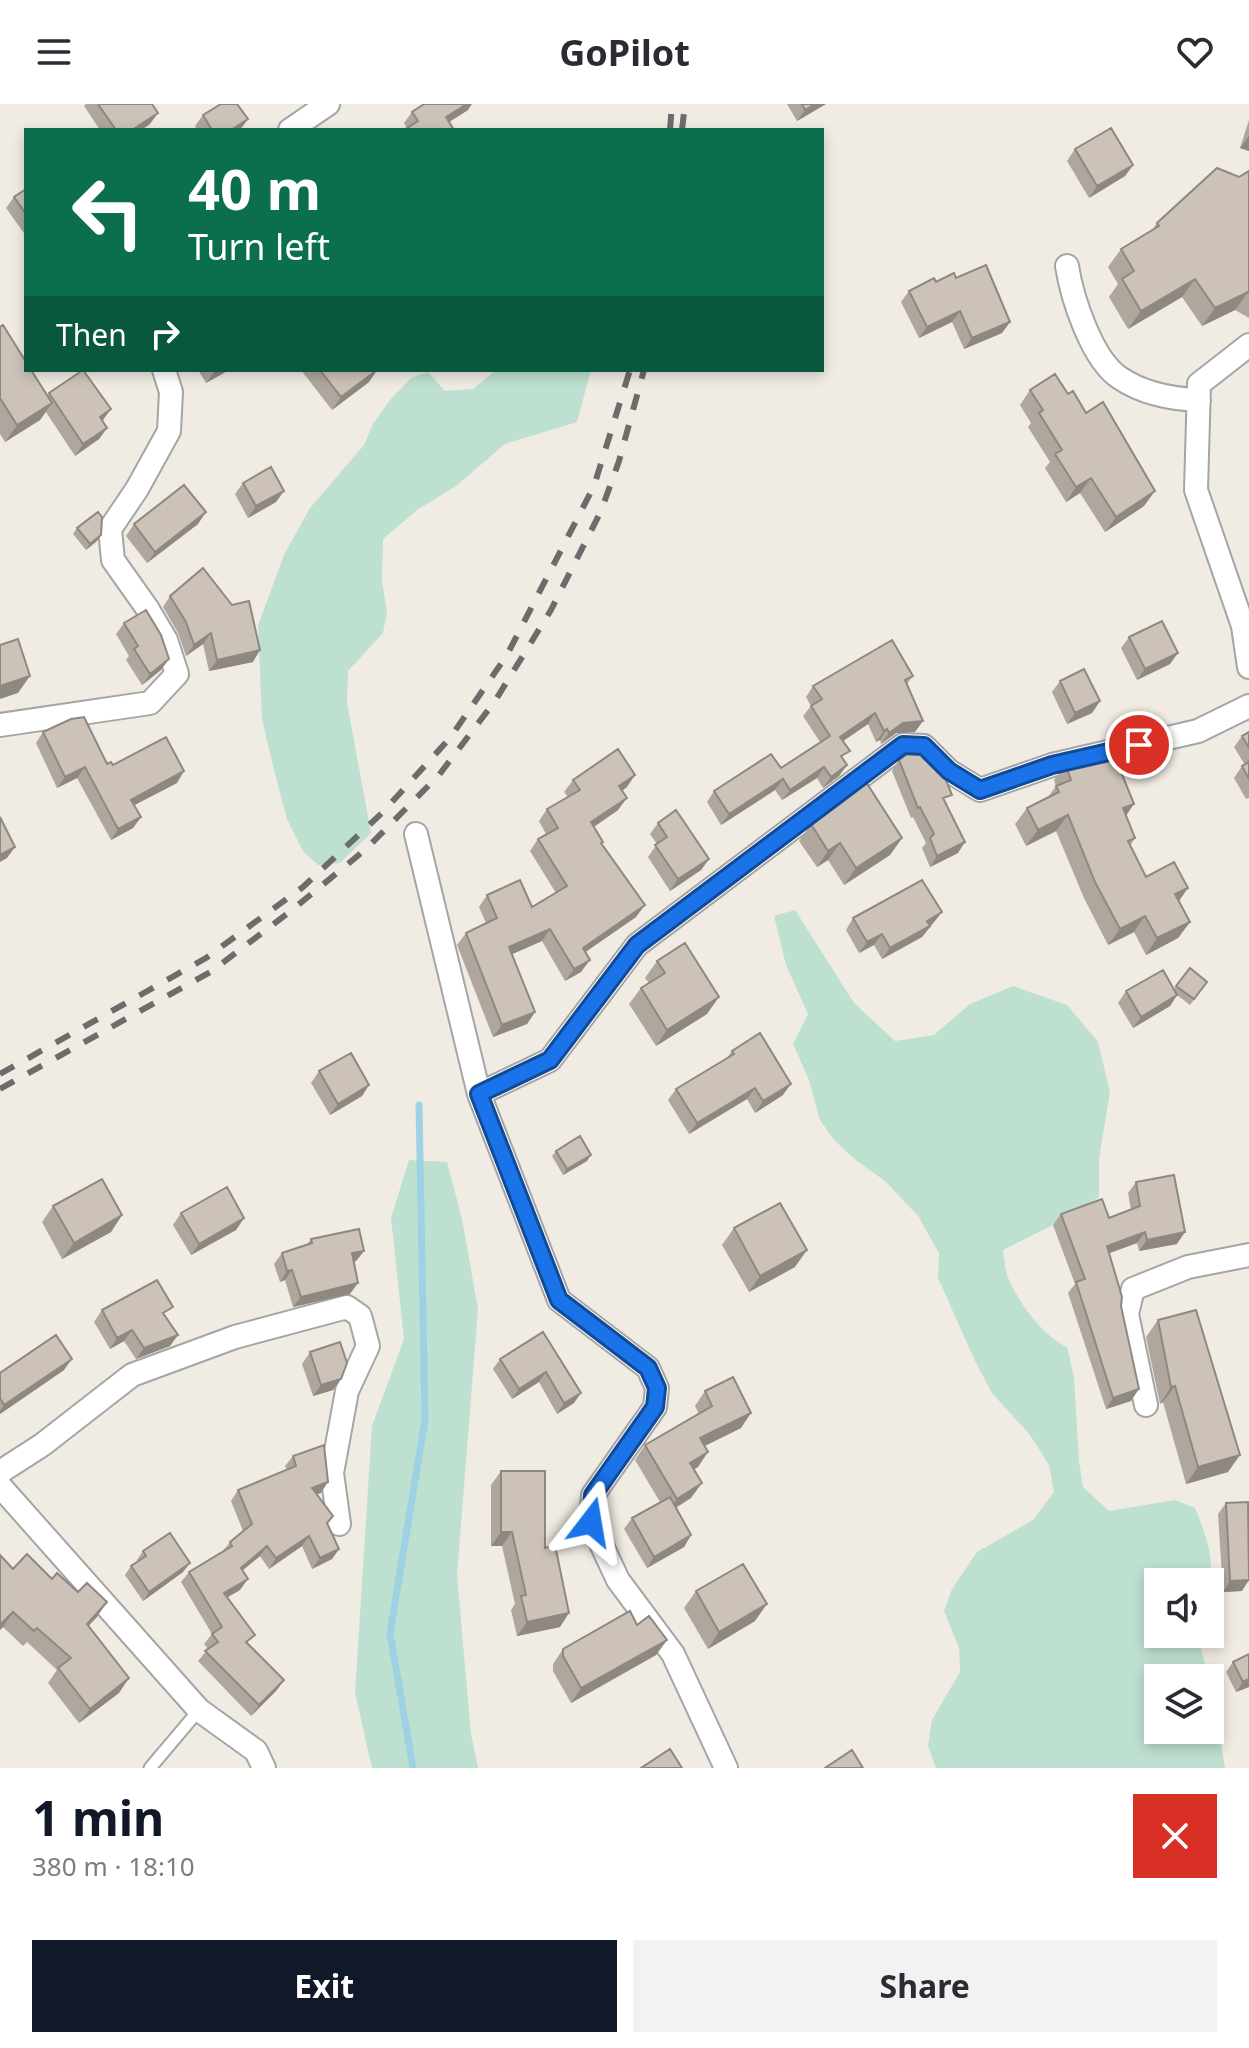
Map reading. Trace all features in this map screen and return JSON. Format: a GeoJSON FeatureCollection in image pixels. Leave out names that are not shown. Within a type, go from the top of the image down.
{"type":"FeatureCollection","features":[{"type":"Feature","properties":{"kind":"street"},"geometry":{"type":"LineString","coordinates":[[293,128],[328,104]]}},
{"type":"Feature","properties":{"kind":"street"},"geometry":{"type":"LineString","coordinates":[[1067,266],[1071,293],[1087,329],[1107,365],[1119,378],[1152,392],[1199,400]]}},
{"type":"Feature","properties":{"kind":"street"},"geometry":{"type":"LineString","coordinates":[[1249,345],[1199,384],[1196,490],[1243,626],[1249,667]]}},
{"type":"Feature","properties":{"kind":"street"},"geometry":{"type":"LineString","coordinates":[[0,725],[150,703],[177,674],[166,640],[113,560],[110,529],[137,489],[169,431],[171,392],[165,372]]}},
{"type":"Feature","properties":{"kind":"street"},"geometry":{"type":"LineString","coordinates":[[479,1094],[550,1060],[637,945],[903,745],[924,746],[949,771],[980,790],[1052,765],[1198,731],[1249,706]]}},
{"type":"Feature","properties":{"kind":"street"},"geometry":{"type":"LineString","coordinates":[[416,834],[479,1094],[559,1300],[648,1368],[657,1388],[655,1407],[593,1495],[591,1522],[618,1580],[673,1654],[726,1768]]}},
{"type":"Feature","properties":{"kind":"street"},"geometry":{"type":"LineString","coordinates":[[1146,1405],[1127,1314],[1133,1289],[1188,1267],[1249,1255]]}},
{"type":"Feature","properties":{"kind":"street"},"geometry":{"type":"LineString","coordinates":[[0,1472],[42,1445],[132,1375],[235,1337],[347,1307],[360,1316],[368,1346],[347,1391],[332,1473],[339,1524]]}},
{"type":"Feature","properties":{"kind":"street"},"geometry":{"type":"LineString","coordinates":[[0,1486],[199,1710],[256,1751],[264,1768]]}},
{"type":"Feature","properties":{"kind":"lane"},"geometry":{"type":"LineString","coordinates":[[150,1768],[199,1710]]}},
{"type":"Feature","properties":{"kind":"green space"},"geometry":{"type":"Polygon","coordinates":[[[428,372],[445,391],[473,389],[494,372],[590,372],[577,422],[505,444],[456,486],[417,510],[383,539],[382,581],[387,612],[383,633],[348,671],[347,702],[371,833],[340,863],[318,865],[303,851],[287,819],[274,770],[262,719],[258,625],[284,555],[310,508],[364,445],[373,424],[390,400],[411,378],[428,372]]]}},
{"type":"Feature","properties":{"kind":"green space"},"geometry":{"type":"Polygon","coordinates":[[[795,910],[854,1003],[895,1041],[934,1035],[970,1004],[1013,986],[1067,1005],[1098,1042],[1110,1092],[1099,1159],[1099,1197],[1071,1216],[1003,1250],[1007,1275],[1031,1316],[1048,1334],[1067,1347],[1074,1378],[1083,1487],[1109,1511],[1175,1500],[1195,1508],[1203,1527],[1211,1568],[1144,1568],[1144,1648],[1201,1648],[1205,1664],[1144,1664],[1144,1744],[1221,1744],[1225,1768],[936,1768],[928,1746],[932,1720],[960,1672],[959,1648],[944,1611],[952,1589],[977,1552],[1033,1520],[1054,1492],[1049,1465],[1030,1435],[992,1393],[975,1361],[938,1278],[939,1253],[918,1216],[885,1181],[834,1140],[820,1120],[809,1080],[793,1044],[808,1014],[786,965],[774,916],[795,910]]]}},
{"type":"Feature","properties":{"kind":"green space"},"geometry":{"type":"Polygon","coordinates":[[[409,1160],[447,1162],[462,1219],[478,1309],[457,1575],[471,1734],[478,1768],[372,1768],[355,1693],[372,1426],[404,1339],[391,1218],[409,1160]]]}},
{"type":"Feature","properties":{"kind":"building"},"geometry":{"type":"Polygon","coordinates":[[[98,104],[152,104],[158,113],[135,128],[115,128],[98,104]]]}},
{"type":"Feature","properties":{"kind":"building"},"geometry":{"type":"Polygon","coordinates":[[[221,104],[237,104],[248,119],[234,128],[211,128],[203,115],[221,104]]]}},
{"type":"Feature","properties":{"kind":"building"},"geometry":{"type":"Polygon","coordinates":[[[424,104],[467,104],[446,117],[453,128],[407,128],[418,121],[412,112],[424,104]]]}},
{"type":"Feature","properties":{"kind":"building"},"geometry":{"type":"Polygon","coordinates":[[[1111,128],[1133,165],[1097,186],[1075,149],[1111,128]]]}},
{"type":"Feature","properties":{"kind":"building"},"geometry":{"type":"Polygon","coordinates":[[[1217,168],[1239,177],[1249,171],[1249,293],[1215,308],[1195,279],[1141,311],[1122,279],[1134,271],[1121,249],[1159,226],[1157,223],[1217,168]]]}},
{"type":"Feature","properties":{"kind":"building"},"geometry":{"type":"Polygon","coordinates":[[[24,190],[24,211],[14,197],[24,190]]]}},
{"type":"Feature","properties":{"kind":"building"},"geometry":{"type":"Polygon","coordinates":[[[986,265],[1010,322],[972,338],[960,311],[927,327],[909,291],[934,278],[936,282],[954,273],[956,278],[986,265]]]}},
{"type":"Feature","properties":{"kind":"building"},"geometry":{"type":"Polygon","coordinates":[[[3,325],[24,359],[24,372],[32,372],[52,403],[17,425],[0,398],[0,327],[3,325]]]}},
{"type":"Feature","properties":{"kind":"building"},"geometry":{"type":"Polygon","coordinates":[[[84,372],[111,409],[100,417],[107,428],[83,444],[49,393],[84,372]]]}},
{"type":"Feature","properties":{"kind":"building"},"geometry":{"type":"Polygon","coordinates":[[[322,372],[374,372],[341,397],[322,372]]]}},
{"type":"Feature","properties":{"kind":"building"},"geometry":{"type":"Polygon","coordinates":[[[1055,374],[1068,394],[1073,391],[1086,413],[1103,402],[1155,491],[1116,517],[1091,478],[1076,487],[1055,454],[1062,450],[1039,413],[1043,410],[1030,390],[1055,374]]]}},
{"type":"Feature","properties":{"kind":"building"},"geometry":{"type":"Polygon","coordinates":[[[271,467],[284,491],[256,506],[243,483],[271,467]]]}},
{"type":"Feature","properties":{"kind":"building"},"geometry":{"type":"Polygon","coordinates":[[[184,485],[206,512],[155,552],[134,524],[184,485]]]}},
{"type":"Feature","properties":{"kind":"building"},"geometry":{"type":"Polygon","coordinates":[[[98,512],[102,517],[101,535],[90,544],[77,528],[98,512]]]}},
{"type":"Feature","properties":{"kind":"building"},"geometry":{"type":"Polygon","coordinates":[[[203,568],[232,605],[249,601],[260,650],[217,660],[211,633],[194,645],[186,622],[170,596],[203,568]]]}},
{"type":"Feature","properties":{"kind":"building"},"geometry":{"type":"Polygon","coordinates":[[[146,610],[161,635],[169,659],[150,674],[134,649],[138,646],[124,623],[146,610]]]}},
{"type":"Feature","properties":{"kind":"building"},"geometry":{"type":"Polygon","coordinates":[[[1162,621],[1178,653],[1145,669],[1129,637],[1162,621]]]}},
{"type":"Feature","properties":{"kind":"building"},"geometry":{"type":"Polygon","coordinates":[[[18,639],[30,676],[0,686],[0,645],[18,639]]]}},
{"type":"Feature","properties":{"kind":"building"},"geometry":{"type":"Polygon","coordinates":[[[892,640],[913,676],[905,680],[923,721],[903,723],[889,733],[887,729],[884,731],[875,713],[840,737],[850,751],[841,756],[847,765],[831,777],[824,767],[790,790],[783,779],[729,814],[714,791],[771,754],[781,768],[830,736],[811,706],[822,699],[813,686],[892,640]]]}},
{"type":"Feature","properties":{"kind":"building"},"geometry":{"type":"Polygon","coordinates":[[[1084,669],[1100,701],[1075,713],[1060,681],[1084,669]]]}},
{"type":"Feature","properties":{"kind":"building"},"geometry":{"type":"Polygon","coordinates":[[[84,717],[107,764],[111,762],[113,765],[166,737],[184,771],[131,800],[141,817],[118,829],[85,767],[65,777],[43,732],[71,719],[84,717]]]}},
{"type":"Feature","properties":{"kind":"building"},"geometry":{"type":"Polygon","coordinates":[[[1249,732],[1249,748],[1242,736],[1249,732]]]}},
{"type":"Feature","properties":{"kind":"building"},"geometry":{"type":"Polygon","coordinates":[[[915,748],[925,749],[939,763],[952,795],[943,798],[965,842],[937,856],[930,838],[934,834],[918,808],[899,760],[915,748]]]}},
{"type":"Feature","properties":{"kind":"building"},"geometry":{"type":"Polygon","coordinates":[[[618,749],[635,775],[619,786],[627,798],[591,822],[601,843],[645,905],[583,948],[590,960],[574,969],[550,929],[509,947],[535,1012],[502,1025],[466,933],[497,918],[487,895],[520,880],[532,907],[567,886],[538,839],[558,828],[547,809],[580,790],[573,780],[618,749]]]}},
{"type":"Feature","properties":{"kind":"building"},"geometry":{"type":"Polygon","coordinates":[[[1113,752],[1134,804],[1123,808],[1135,838],[1128,841],[1146,877],[1174,862],[1188,888],[1175,894],[1190,922],[1157,938],[1145,916],[1120,929],[1095,882],[1068,815],[1038,830],[1027,808],[1059,792],[1056,786],[1071,780],[1065,764],[1113,752]]]}},
{"type":"Feature","properties":{"kind":"building"},"geometry":{"type":"Polygon","coordinates":[[[1249,762],[1249,779],[1242,766],[1249,762]]]}},
{"type":"Feature","properties":{"kind":"building"},"geometry":{"type":"Polygon","coordinates":[[[866,782],[902,838],[856,868],[840,843],[828,851],[811,824],[866,782]]]}},
{"type":"Feature","properties":{"kind":"building"},"geometry":{"type":"Polygon","coordinates":[[[676,810],[709,859],[678,879],[655,845],[667,837],[658,823],[676,810]]]}},
{"type":"Feature","properties":{"kind":"building"},"geometry":{"type":"Polygon","coordinates":[[[0,817],[15,847],[0,855],[0,817]]]}},
{"type":"Feature","properties":{"kind":"building"},"geometry":{"type":"Polygon","coordinates":[[[922,880],[942,912],[927,921],[930,926],[890,948],[882,934],[867,942],[853,918],[922,880]]]}},
{"type":"Feature","properties":{"kind":"building"},"geometry":{"type":"Polygon","coordinates":[[[685,943],[719,997],[667,1030],[641,988],[665,973],[657,961],[685,943]]]}},
{"type":"Feature","properties":{"kind":"building"},"geometry":{"type":"Polygon","coordinates":[[[1190,968],[1207,982],[1194,999],[1176,986],[1190,968]]]}},
{"type":"Feature","properties":{"kind":"building"},"geometry":{"type":"Polygon","coordinates":[[[1163,970],[1177,995],[1141,1017],[1126,991],[1163,970]]]}},
{"type":"Feature","properties":{"kind":"building"},"geometry":{"type":"Polygon","coordinates":[[[760,1033],[791,1084],[763,1101],[755,1088],[697,1123],[676,1089],[734,1054],[732,1051],[760,1033]]]}},
{"type":"Feature","properties":{"kind":"building"},"geometry":{"type":"Polygon","coordinates":[[[351,1053],[369,1085],[338,1104],[319,1071],[351,1053]]]}},
{"type":"Feature","properties":{"kind":"building"},"geometry":{"type":"Polygon","coordinates":[[[580,1136],[591,1155],[567,1169],[556,1151],[580,1136]]]}},
{"type":"Feature","properties":{"kind":"building"},"geometry":{"type":"Polygon","coordinates":[[[1174,1175],[1185,1232],[1147,1240],[1145,1232],[1107,1246],[1122,1297],[1121,1306],[1139,1389],[1113,1398],[1076,1282],[1085,1279],[1061,1214],[1102,1199],[1109,1218],[1140,1206],[1136,1182],[1174,1175]]]}},
{"type":"Feature","properties":{"kind":"building"},"geometry":{"type":"Polygon","coordinates":[[[102,1179],[122,1215],[74,1243],[53,1206],[102,1179]]]}},
{"type":"Feature","properties":{"kind":"building"},"geometry":{"type":"Polygon","coordinates":[[[227,1187],[244,1218],[199,1244],[181,1213],[227,1187]]]}},
{"type":"Feature","properties":{"kind":"building"},"geometry":{"type":"Polygon","coordinates":[[[780,1203],[807,1250],[760,1276],[734,1228],[780,1203]]]}},
{"type":"Feature","properties":{"kind":"building"},"geometry":{"type":"Polygon","coordinates":[[[359,1229],[364,1251],[352,1253],[358,1283],[301,1297],[292,1270],[287,1271],[282,1253],[312,1243],[311,1239],[359,1229]]]}},
{"type":"Feature","properties":{"kind":"building"},"geometry":{"type":"Polygon","coordinates":[[[157,1280],[173,1307],[163,1313],[178,1335],[144,1348],[132,1330],[117,1338],[102,1310],[157,1280]]]}},
{"type":"Feature","properties":{"kind":"building"},"geometry":{"type":"Polygon","coordinates":[[[1196,1310],[1240,1455],[1198,1467],[1175,1386],[1171,1387],[1158,1320],[1196,1310]]]}},
{"type":"Feature","properties":{"kind":"building"},"geometry":{"type":"Polygon","coordinates":[[[543,1332],[581,1393],[564,1403],[546,1372],[519,1389],[500,1359],[543,1332]]]}},
{"type":"Feature","properties":{"kind":"building"},"geometry":{"type":"Polygon","coordinates":[[[56,1335],[72,1359],[4,1405],[0,1398],[0,1373],[56,1335]]]}},
{"type":"Feature","properties":{"kind":"building"},"geometry":{"type":"Polygon","coordinates":[[[340,1342],[347,1363],[341,1379],[321,1385],[310,1352],[340,1342]]]}},
{"type":"Feature","properties":{"kind":"building"},"geometry":{"type":"Polygon","coordinates":[[[733,1377],[751,1413],[700,1438],[708,1452],[690,1463],[702,1483],[677,1499],[645,1445],[712,1406],[705,1391],[733,1377]]]}},
{"type":"Feature","properties":{"kind":"building"},"geometry":{"type":"Polygon","coordinates":[[[324,1445],[328,1482],[312,1488],[333,1516],[327,1523],[339,1549],[320,1558],[309,1536],[276,1558],[267,1546],[241,1568],[248,1579],[224,1593],[255,1635],[246,1642],[284,1680],[259,1705],[205,1651],[218,1642],[212,1634],[222,1627],[189,1572],[232,1546],[230,1542],[252,1524],[238,1490],[296,1466],[293,1456],[324,1445]]]}},
{"type":"Feature","properties":{"kind":"building"},"geometry":{"type":"Polygon","coordinates":[[[501,1471],[545,1471],[545,1548],[555,1545],[569,1613],[527,1622],[521,1596],[526,1595],[512,1532],[501,1532],[501,1471]]]}},
{"type":"Feature","properties":{"kind":"building"},"geometry":{"type":"Polygon","coordinates":[[[670,1497],[691,1535],[654,1557],[632,1518],[670,1497]]]}},
{"type":"Feature","properties":{"kind":"building"},"geometry":{"type":"Polygon","coordinates":[[[1248,1502],[1249,1580],[1230,1581],[1226,1503],[1248,1502]]]}},
{"type":"Feature","properties":{"kind":"building"},"geometry":{"type":"Polygon","coordinates":[[[170,1533],[190,1563],[149,1592],[131,1566],[146,1556],[143,1551],[170,1533]]]}},
{"type":"Feature","properties":{"kind":"building"},"geometry":{"type":"Polygon","coordinates":[[[27,1554],[52,1579],[57,1573],[78,1592],[87,1583],[107,1602],[87,1624],[129,1678],[90,1709],[58,1668],[71,1658],[13,1612],[0,1625],[0,1555],[13,1569],[27,1554]]]}},
{"type":"Feature","properties":{"kind":"building"},"geometry":{"type":"Polygon","coordinates":[[[743,1564],[767,1604],[719,1632],[696,1591],[743,1564]]]}},
{"type":"Feature","properties":{"kind":"building"},"geometry":{"type":"Polygon","coordinates":[[[630,1611],[637,1625],[649,1616],[667,1640],[581,1688],[563,1656],[563,1649],[630,1611]]]}},
{"type":"Feature","properties":{"kind":"building"},"geometry":{"type":"Polygon","coordinates":[[[1249,1654],[1249,1679],[1243,1682],[1233,1662],[1249,1654]]]}},
{"type":"Feature","properties":{"kind":"building"},"geometry":{"type":"Polygon","coordinates":[[[670,1749],[682,1768],[641,1768],[670,1749]]]}},
{"type":"Feature","properties":{"kind":"building"},"geometry":{"type":"Polygon","coordinates":[[[852,1750],[863,1768],[825,1768],[852,1750]]]}},
{"type":"Feature","properties":{"kind":"waterway"},"geometry":{"type":"LineString","coordinates":[[413,1768],[390,1633],[425,1420],[419,1105]]}},
{"type":"Feature","properties":{"kind":"railway"},"geometry":{"type":"LineString","coordinates":[[670,128],[672,104]]}},
{"type":"Feature","properties":{"kind":"railway"},"geometry":{"type":"LineString","coordinates":[[682,128],[685,104]]}},
{"type":"Feature","properties":{"kind":"railway"},"geometry":{"type":"LineString","coordinates":[[0,1074],[206,958],[303,887],[382,813],[450,738],[507,655],[594,486],[629,372]]}},
{"type":"Feature","properties":{"kind":"railway"},"geometry":{"type":"LineString","coordinates":[[0,1089],[212,971],[366,849],[439,775],[495,701],[551,610],[601,511],[619,461],[643,372]]}},
{"type":"Feature","properties":{"kind":"route"},"geometry":{"type":"LineString","coordinates":[[591,1522],[593,1495],[655,1407],[657,1388],[648,1368],[559,1300],[479,1094],[550,1060],[637,945],[903,745],[924,746],[949,771],[980,790],[1052,765],[1139,745]]}}]}
